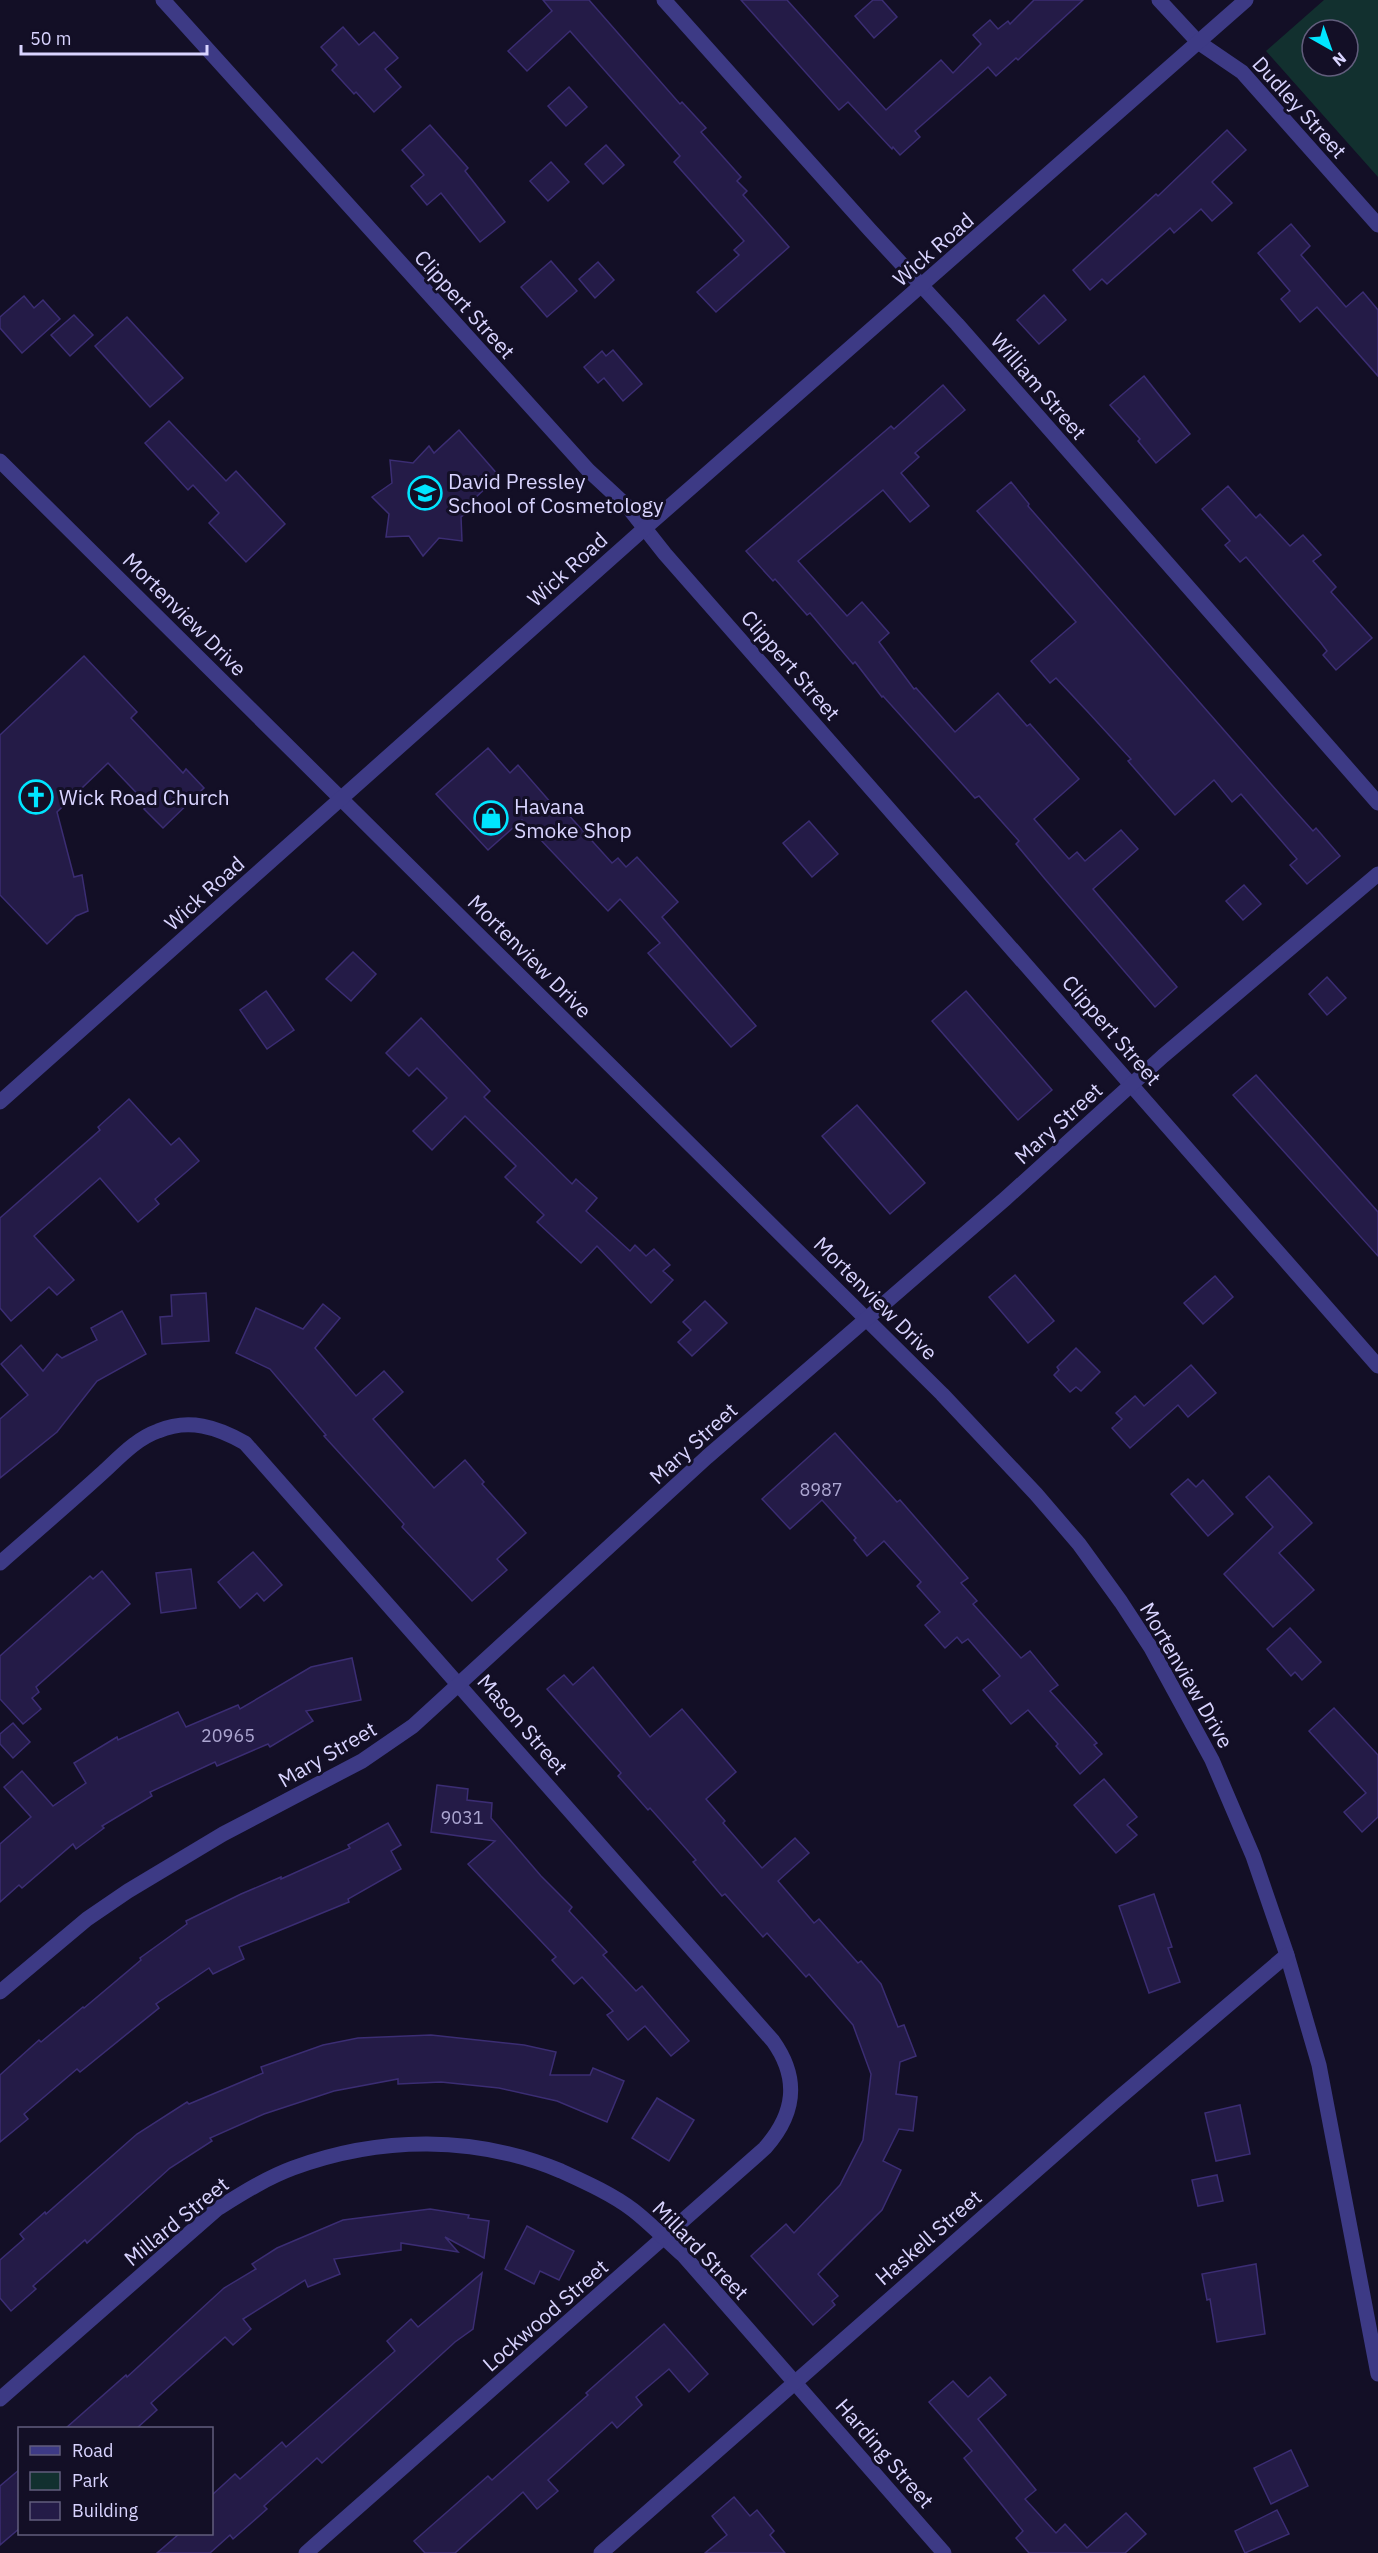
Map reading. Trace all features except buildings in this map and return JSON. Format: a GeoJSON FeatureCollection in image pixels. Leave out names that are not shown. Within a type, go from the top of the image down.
{"type":"FeatureCollection","features":[{"type":"Feature","properties":{"kind":"street","name":"Clippert Street"},"geometry":{"type":"LineString","coordinates":[[163,0],[588,470],[628,507],[665,554],[1378,1366]]}},
{"type":"Feature","properties":{"kind":"street","name":"William Street"},"geometry":{"type":"LineString","coordinates":[[664,0],[921,287],[957,324],[1378,804]]}},
{"type":"Feature","properties":{"kind":"street","name":"Dudley Street"},"geometry":{"type":"LineString","coordinates":[[1159,0],[1198,42],[1242,72],[1378,225]]}},
{"type":"Feature","properties":{"kind":"street","name":"Wick Road"},"geometry":{"type":"LineString","coordinates":[[0,1102],[645,528],[1246,0]]}},
{"type":"Feature","properties":{"kind":"street","name":"Mortenview Drive"},"geometry":{"type":"LineString","coordinates":[[0,461],[866,1318],[1036,1494],[1079,1544],[1122,1602],[1178,1696],[1212,1760],[1253,1856],[1287,1955],[1319,2065],[1378,2374]]}},
{"type":"Feature","properties":{"kind":"street","name":"Mary Street"},"geometry":{"type":"LineString","coordinates":[[0,1992],[87,1919],[128,1891],[223,1834],[362,1761],[413,1726],[707,1457],[1005,1199],[1132,1084],[1378,874]]}},
{"type":"Feature","properties":{"kind":"street","name":"Mason Street"},"geometry":{"type":"LineString","coordinates":[[0,1563],[145,1437],[158,1430],[183,1425],[203,1425],[223,1430],[245,1443],[773,2041],[787,2065],[790,2094]]}},
{"type":"Feature","properties":{"kind":"street","name":"Haskell Street"},"geometry":{"type":"LineString","coordinates":[[601,2553],[794,2382],[1287,1955]]}},
{"type":"Feature","properties":{"kind":"street","name":"Lockwood Street"},"geometry":{"type":"LineString","coordinates":[[306,2553],[771,2141],[784,2122],[790,2094]]}},
{"type":"Feature","properties":{"kind":"street","name":"Millard Street"},"geometry":{"type":"LineString","coordinates":[[0,2399],[217,2209],[254,2187],[282,2173],[332,2155],[384,2145],[437,2143],[489,2148],[535,2160],[584,2181],[632,2210],[684,2256],[794,2382]]}},
{"type":"Feature","properties":{"kind":"street","name":"Harding Street"},"geometry":{"type":"LineString","coordinates":[[794,2382],[944,2553]]}},
{"type":"Feature","properties":{"kind":"green space"},"geometry":{"type":"Polygon","coordinates":[[[1324,0],[1378,0],[1378,177],[1266,51],[1300,21],[1300,78],[1360,78],[1360,18],[1304,18],[1324,0]]]}},
{"type":"Feature","properties":{"kind":"place","name":"David Pressley School of Cosmetology"},"geometry":{"type":"Point","coordinates":[425,493]}},
{"type":"Feature","properties":{"kind":"place","name":"Wick Road Church"},"geometry":{"type":"Point","coordinates":[36,797]}},
{"type":"Feature","properties":{"kind":"place","name":"Havana Smoke Shop"},"geometry":{"type":"Point","coordinates":[491,818]}}]}
